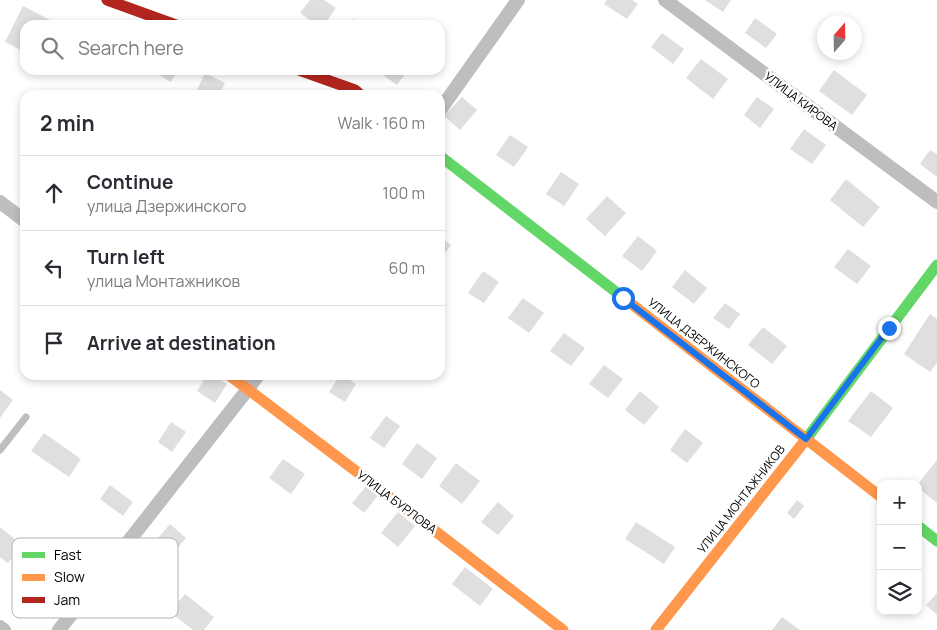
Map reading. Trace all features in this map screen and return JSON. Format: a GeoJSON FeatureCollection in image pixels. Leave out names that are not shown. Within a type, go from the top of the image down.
{"type":"FeatureCollection","features":[{"type":"Feature","properties":{"kind":"street"},"geometry":{"type":"LineString","coordinates":[[107,0],[162,20]]}},
{"type":"Feature","properties":{"kind":"street"},"geometry":{"type":"LineString","coordinates":[[445,103],[518,0]]}},
{"type":"Feature","properties":{"kind":"street","name":"УЛИЦА КИРОВА"},"geometry":{"type":"LineString","coordinates":[[665,0],[937,202]]}},
{"type":"Feature","properties":{"kind":"street"},"geometry":{"type":"LineString","coordinates":[[313,75],[355,90]]}},
{"type":"Feature","properties":{"kind":"street","name":"УЛИЦА ДЗЕРЖИНСКОГО"},"geometry":{"type":"LineString","coordinates":[[445,160],[877,494]]}},
{"type":"Feature","properties":{"kind":"street"},"geometry":{"type":"LineString","coordinates":[[0,202],[20,217]]}},
{"type":"Feature","properties":{"kind":"street","name":"УЛИЦА МОНТАЖНИКОВ"},"geometry":{"type":"LineString","coordinates":[[656,630],[806,439],[937,265]]}},
{"type":"Feature","properties":{"kind":"street","name":"УЛИЦА БУРЛОВА"},"geometry":{"type":"LineString","coordinates":[[236,380],[563,630]]}},
{"type":"Feature","properties":{"kind":"street"},"geometry":{"type":"LineString","coordinates":[[131,538],[254,380]]}},
{"type":"Feature","properties":{"kind":"street"},"geometry":{"type":"LineString","coordinates":[[922,529],[937,540]]}},
{"type":"Feature","properties":{"kind":"street"},"geometry":{"type":"LineString","coordinates":[[59,630],[68,618]]}},
{"type":"Feature","properties":{"kind":"street"},"geometry":{"type":"LineString","coordinates":[[0,627],[4,630]]}},
{"type":"Feature","properties":{"kind":"lane"},"geometry":{"type":"LineString","coordinates":[[0,450],[26,417]]}},
{"type":"Feature","properties":{"kind":"building"},"geometry":{"type":"Polygon","coordinates":[[[310,0],[324,0],[336,8],[328,20],[310,20],[300,13],[310,0]]]}},
{"type":"Feature","properties":{"kind":"building"},"geometry":{"type":"Polygon","coordinates":[[[607,0],[632,0],[638,4],[627,19],[604,4],[607,0]]]}},
{"type":"Feature","properties":{"kind":"building"},"geometry":{"type":"Polygon","coordinates":[[[705,0],[731,0],[723,12],[705,0]]]}},
{"type":"Feature","properties":{"kind":"building"},"geometry":{"type":"Polygon","coordinates":[[[23,6],[50,20],[20,20],[20,50],[5,42],[23,6]]]}},
{"type":"Feature","properties":{"kind":"building"},"geometry":{"type":"Polygon","coordinates":[[[755,18],[777,34],[766,48],[745,33],[755,18]]]}},
{"type":"Feature","properties":{"kind":"building"},"geometry":{"type":"Polygon","coordinates":[[[662,33],[684,49],[673,64],[651,47],[662,33]]]}},
{"type":"Feature","properties":{"kind":"building"},"geometry":{"type":"Polygon","coordinates":[[[701,59],[728,79],[713,99],[686,78],[701,59]]]}},
{"type":"Feature","properties":{"kind":"building"},"geometry":{"type":"Polygon","coordinates":[[[834,70],[867,95],[852,115],[819,91],[834,70]]]}},
{"type":"Feature","properties":{"kind":"building"},"geometry":{"type":"Polygon","coordinates":[[[159,75],[175,75],[171,82],[159,75]]]}},
{"type":"Feature","properties":{"kind":"building"},"geometry":{"type":"Polygon","coordinates":[[[204,75],[209,75],[225,83],[222,90],[197,90],[204,75]]]}},
{"type":"Feature","properties":{"kind":"building"},"geometry":{"type":"Polygon","coordinates":[[[383,75],[404,75],[397,85],[383,75]]]}},
{"type":"Feature","properties":{"kind":"building"},"geometry":{"type":"Polygon","coordinates":[[[462,97],[477,110],[460,130],[445,115],[462,97]]]}},
{"type":"Feature","properties":{"kind":"building"},"geometry":{"type":"Polygon","coordinates":[[[757,97],[774,109],[760,128],[744,115],[757,97]]]}},
{"type":"Feature","properties":{"kind":"building"},"geometry":{"type":"Polygon","coordinates":[[[804,129],[826,145],[812,164],[790,149],[804,129]]]}},
{"type":"Feature","properties":{"kind":"building"},"geometry":{"type":"Polygon","coordinates":[[[510,135],[528,147],[514,167],[496,155],[510,135]]]}},
{"type":"Feature","properties":{"kind":"building"},"geometry":{"type":"Polygon","coordinates":[[[930,150],[937,154],[937,177],[920,164],[930,150]]]}},
{"type":"Feature","properties":{"kind":"building"},"geometry":{"type":"Polygon","coordinates":[[[561,172],[579,184],[564,206],[546,194],[561,172]]]}},
{"type":"Feature","properties":{"kind":"building"},"geometry":{"type":"Polygon","coordinates":[[[846,179],[880,207],[863,227],[830,200],[846,179]]]}},
{"type":"Feature","properties":{"kind":"building"},"geometry":{"type":"Polygon","coordinates":[[[607,196],[626,213],[605,236],[586,219],[607,196]]]}},
{"type":"Feature","properties":{"kind":"building"},"geometry":{"type":"Polygon","coordinates":[[[638,236],[657,251],[642,271],[622,256],[638,236]]]}},
{"type":"Feature","properties":{"kind":"building"},"geometry":{"type":"Polygon","coordinates":[[[445,241],[451,245],[445,253],[445,241]]]}},
{"type":"Feature","properties":{"kind":"building"},"geometry":{"type":"Polygon","coordinates":[[[848,249],[871,266],[857,284],[834,267],[848,249]]]}},
{"type":"Feature","properties":{"kind":"building"},"geometry":{"type":"Polygon","coordinates":[[[685,270],[707,288],[694,304],[672,287],[685,270]]]}},
{"type":"Feature","properties":{"kind":"building"},"geometry":{"type":"Polygon","coordinates":[[[483,271],[499,282],[484,303],[468,293],[483,271]]]}},
{"type":"Feature","properties":{"kind":"building"},"geometry":{"type":"Polygon","coordinates":[[[523,298],[544,313],[529,333],[508,318],[523,298]]]}},
{"type":"Feature","properties":{"kind":"building"},"geometry":{"type":"Polygon","coordinates":[[[725,303],[740,314],[729,329],[713,318],[725,303]]]}},
{"type":"Feature","properties":{"kind":"building"},"geometry":{"type":"Polygon","coordinates":[[[930,314],[937,319],[937,363],[930,372],[904,354],[930,314]]]}},
{"type":"Feature","properties":{"kind":"building"},"geometry":{"type":"Polygon","coordinates":[[[763,327],[787,346],[772,364],[748,345],[763,327]]]}},
{"type":"Feature","properties":{"kind":"building"},"geometry":{"type":"Polygon","coordinates":[[[564,333],[585,348],[571,366],[550,351],[564,333]]]}},
{"type":"Feature","properties":{"kind":"building"},"geometry":{"type":"Polygon","coordinates":[[[604,365],[623,379],[608,398],[589,384],[604,365]]]}},
{"type":"Feature","properties":{"kind":"building"},"geometry":{"type":"Polygon","coordinates":[[[204,380],[221,380],[227,384],[215,403],[197,391],[204,380]]]}},
{"type":"Feature","properties":{"kind":"building"},"geometry":{"type":"Polygon","coordinates":[[[337,380],[350,380],[356,384],[345,402],[329,392],[337,380]]]}},
{"type":"Feature","properties":{"kind":"building"},"geometry":{"type":"Polygon","coordinates":[[[0,390],[13,400],[0,418],[0,390]]]}},
{"type":"Feature","properties":{"kind":"building"},"geometry":{"type":"Polygon","coordinates":[[[640,391],[659,407],[644,425],[625,410],[640,391]]]}},
{"type":"Feature","properties":{"kind":"building"},"geometry":{"type":"Polygon","coordinates":[[[871,391],[893,408],[871,437],[848,421],[871,391]]]}},
{"type":"Feature","properties":{"kind":"building"},"geometry":{"type":"Polygon","coordinates":[[[386,416],[400,426],[384,448],[370,438],[386,416]]]}},
{"type":"Feature","properties":{"kind":"building"},"geometry":{"type":"Polygon","coordinates":[[[171,422],[186,432],[172,452],[158,442],[171,422]]]}},
{"type":"Feature","properties":{"kind":"building"},"geometry":{"type":"Polygon","coordinates":[[[685,429],[703,443],[687,463],[670,450],[685,429]]]}},
{"type":"Feature","properties":{"kind":"building"},"geometry":{"type":"Polygon","coordinates":[[[44,433],[81,459],[69,477],[31,451],[44,433]]]}},
{"type":"Feature","properties":{"kind":"building"},"geometry":{"type":"Polygon","coordinates":[[[417,443],[437,458],[422,479],[402,464],[417,443]]]}},
{"type":"Feature","properties":{"kind":"building"},"geometry":{"type":"Polygon","coordinates":[[[283,459],[305,474],[291,494],[269,478],[283,459]]]}},
{"type":"Feature","properties":{"kind":"building"},"geometry":{"type":"Polygon","coordinates":[[[937,460],[937,503],[922,491],[921,480],[937,460]]]}},
{"type":"Feature","properties":{"kind":"building"},"geometry":{"type":"Polygon","coordinates":[[[456,463],[480,481],[462,504],[439,486],[456,463]]]}},
{"type":"Feature","properties":{"kind":"building"},"geometry":{"type":"Polygon","coordinates":[[[368,484],[379,494],[364,513],[352,503],[368,484]]]}},
{"type":"Feature","properties":{"kind":"building"},"geometry":{"type":"Polygon","coordinates":[[[110,485],[133,502],[123,516],[100,499],[110,485]]]}},
{"type":"Feature","properties":{"kind":"building"},"geometry":{"type":"Polygon","coordinates":[[[797,500],[804,506],[794,519],[787,513],[797,500]]]}},
{"type":"Feature","properties":{"kind":"building"},"geometry":{"type":"Polygon","coordinates":[[[498,502],[514,516],[498,535],[481,522],[498,502]]]}},
{"type":"Feature","properties":{"kind":"building"},"geometry":{"type":"Polygon","coordinates":[[[398,512],[415,526],[398,547],[381,533],[398,512]]]}},
{"type":"Feature","properties":{"kind":"building"},"geometry":{"type":"Polygon","coordinates":[[[636,522],[675,547],[664,564],[625,539],[636,522]]]}},
{"type":"Feature","properties":{"kind":"building"},"geometry":{"type":"Polygon","coordinates":[[[170,524],[186,538],[178,547],[178,538],[158,538],[170,524]]]}},
{"type":"Feature","properties":{"kind":"building"},"geometry":{"type":"Polygon","coordinates":[[[0,527],[13,538],[12,558],[8,563],[0,557],[0,527]]]}},
{"type":"Feature","properties":{"kind":"building"},"geometry":{"type":"Polygon","coordinates":[[[465,567],[493,589],[480,606],[452,584],[465,567]]]}},
{"type":"Feature","properties":{"kind":"building"},"geometry":{"type":"Polygon","coordinates":[[[937,593],[937,615],[926,605],[937,593]]]}},
{"type":"Feature","properties":{"kind":"building"},"geometry":{"type":"Polygon","coordinates":[[[185,594],[214,617],[204,630],[193,630],[178,618],[178,602],[185,594]]]}},
{"type":"Feature","properties":{"kind":"building"},"geometry":{"type":"Polygon","coordinates":[[[782,617],[800,630],[772,630],[782,617]]]}},
{"type":"Feature","properties":{"kind":"traffic: fast"},"geometry":{"type":"LineString","coordinates":[[445,160],[629,302]]}},
{"type":"Feature","properties":{"kind":"traffic: fast"},"geometry":{"type":"LineString","coordinates":[[807,438],[937,265]]}},
{"type":"Feature","properties":{"kind":"traffic: fast"},"geometry":{"type":"LineString","coordinates":[[922,529],[937,541]]}},
{"type":"Feature","properties":{"kind":"traffic: slow"},"geometry":{"type":"LineString","coordinates":[[629,302],[877,494]]}},
{"type":"Feature","properties":{"kind":"traffic: slow"},"geometry":{"type":"LineString","coordinates":[[236,380],[563,630]]}},
{"type":"Feature","properties":{"kind":"traffic: slow"},"geometry":{"type":"LineString","coordinates":[[656,630],[807,438]]}},
{"type":"Feature","properties":{"kind":"traffic: jam"},"geometry":{"type":"LineString","coordinates":[[107,0],[162,20]]}},
{"type":"Feature","properties":{"kind":"traffic: jam"},"geometry":{"type":"LineString","coordinates":[[313,75],[355,90]]}},
{"type":"Feature","properties":{"kind":"route"},"geometry":{"type":"LineString","coordinates":[[623,298],[806,439],[889,328]]}}]}
